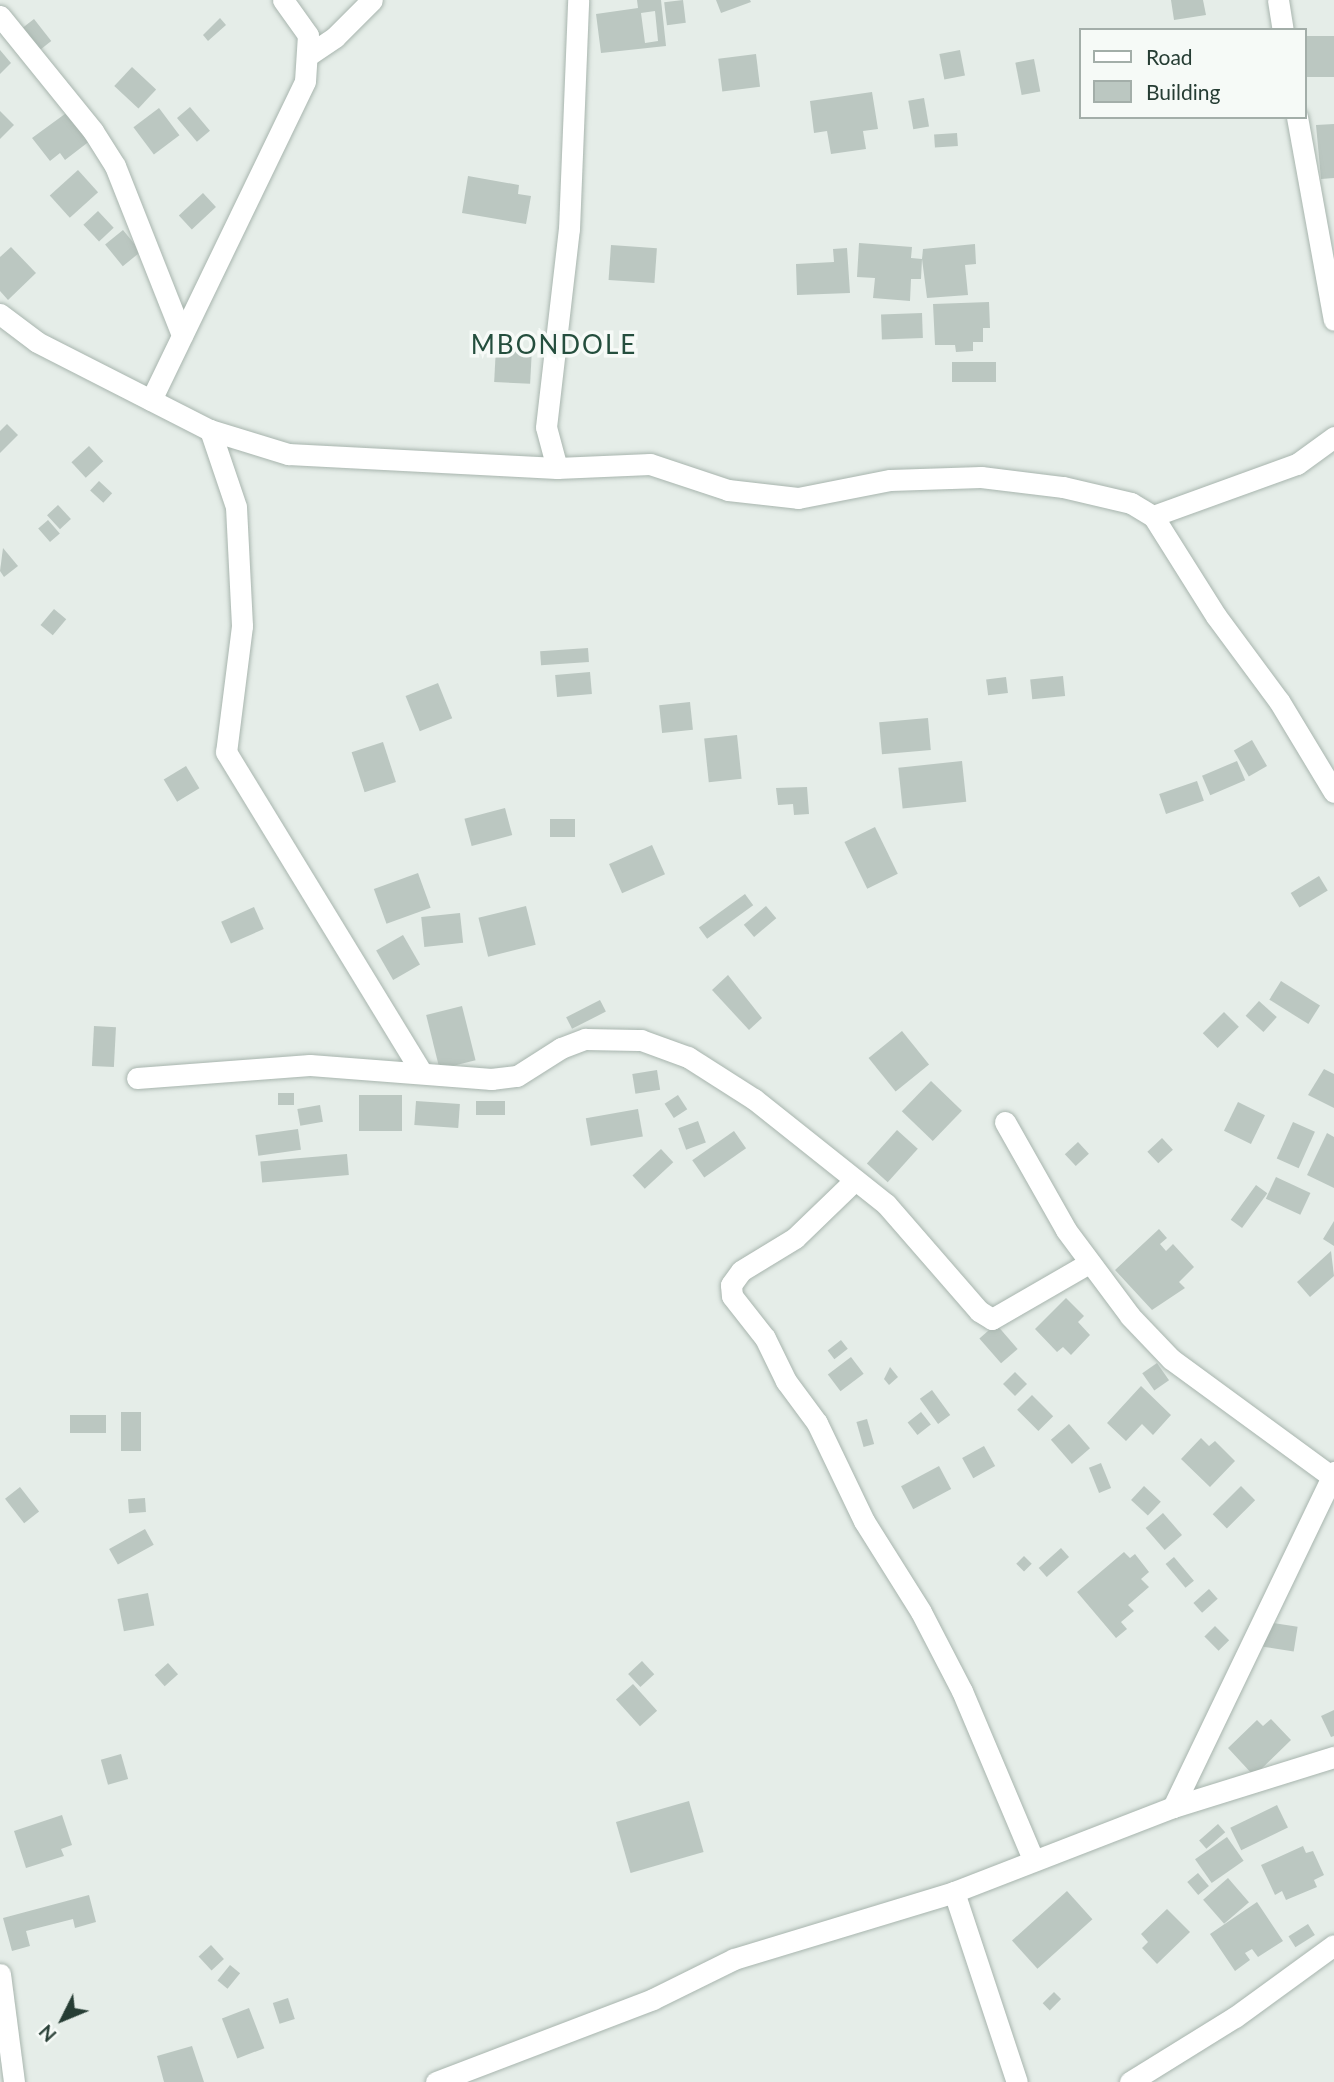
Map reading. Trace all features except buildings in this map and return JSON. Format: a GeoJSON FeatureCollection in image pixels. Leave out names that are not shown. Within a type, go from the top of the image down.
{"type":"FeatureCollection","features":[{"type":"Feature","properties":{"kind":"street"},"geometry":{"type":"LineString","coordinates":[[151,400],[305,80],[310,54],[309,35],[283,0]]}},
{"type":"Feature","properties":{"kind":"street"},"geometry":{"type":"LineString","coordinates":[[310,54],[335,37],[372,0]]}},
{"type":"Feature","properties":{"kind":"street"},"geometry":{"type":"LineString","coordinates":[[557,468],[546,427],[569,229],[578,0]]}},
{"type":"Feature","properties":{"kind":"street"},"geometry":{"type":"LineString","coordinates":[[1278,0],[1283,28]]}},
{"type":"Feature","properties":{"kind":"street"},"geometry":{"type":"LineString","coordinates":[[0,16],[93,131],[115,166],[182,335]]}},
{"type":"Feature","properties":{"kind":"street"},"geometry":{"type":"LineString","coordinates":[[1297,119],[1334,320]]}},
{"type":"Feature","properties":{"kind":"street"},"geometry":{"type":"LineString","coordinates":[[0,314],[37,342],[210,430],[288,454],[557,468],[650,464],[728,490],[798,498],[890,480],[981,477],[1099,494],[1131,503],[1153,516],[1216,616],[1279,701],[1334,792]]}},
{"type":"Feature","properties":{"kind":"street"},"geometry":{"type":"LineString","coordinates":[[210,430],[236,507],[242,626],[226,752],[421,1072]]}},
{"type":"Feature","properties":{"kind":"street"},"geometry":{"type":"LineString","coordinates":[[1153,516],[1297,464],[1334,437]]}},
{"type":"Feature","properties":{"kind":"street"},"geometry":{"type":"LineString","coordinates":[[137,1078],[310,1065],[491,1079],[517,1076],[561,1048],[585,1039],[610,1037],[663,1045],[754,1099],[855,1180],[913,1231],[979,1311],[992,1319],[1088,1263]]}},
{"type":"Feature","properties":{"kind":"street"},"geometry":{"type":"LineString","coordinates":[[1005,1122],[1088,1263],[1171,1359],[1333,1474],[1173,1807]]}},
{"type":"Feature","properties":{"kind":"street"},"geometry":{"type":"LineString","coordinates":[[855,1180],[795,1238],[741,1271],[731,1285],[732,1296],[765,1338],[786,1381],[817,1423],[864,1521],[921,1612],[962,1691],[1033,1859]]}},
{"type":"Feature","properties":{"kind":"street"},"geometry":{"type":"LineString","coordinates":[[436,2082],[653,1999],[734,1959],[954,1892],[1033,1859],[1173,1807],[1334,1757]]}},
{"type":"Feature","properties":{"kind":"street"},"geometry":{"type":"LineString","coordinates":[[954,1892],[1016,2082]]}},
{"type":"Feature","properties":{"kind":"street"},"geometry":{"type":"LineString","coordinates":[[1130,2082],[1235,2017],[1334,1945]]}},
{"type":"Feature","properties":{"kind":"street"},"geometry":{"type":"LineString","coordinates":[[0,1974],[14,2082]]}},
{"type":"Feature","properties":{"kind":"district","name":"MBONDOLE"},"geometry":{"type":"Point","coordinates":[554,345]}}]}
